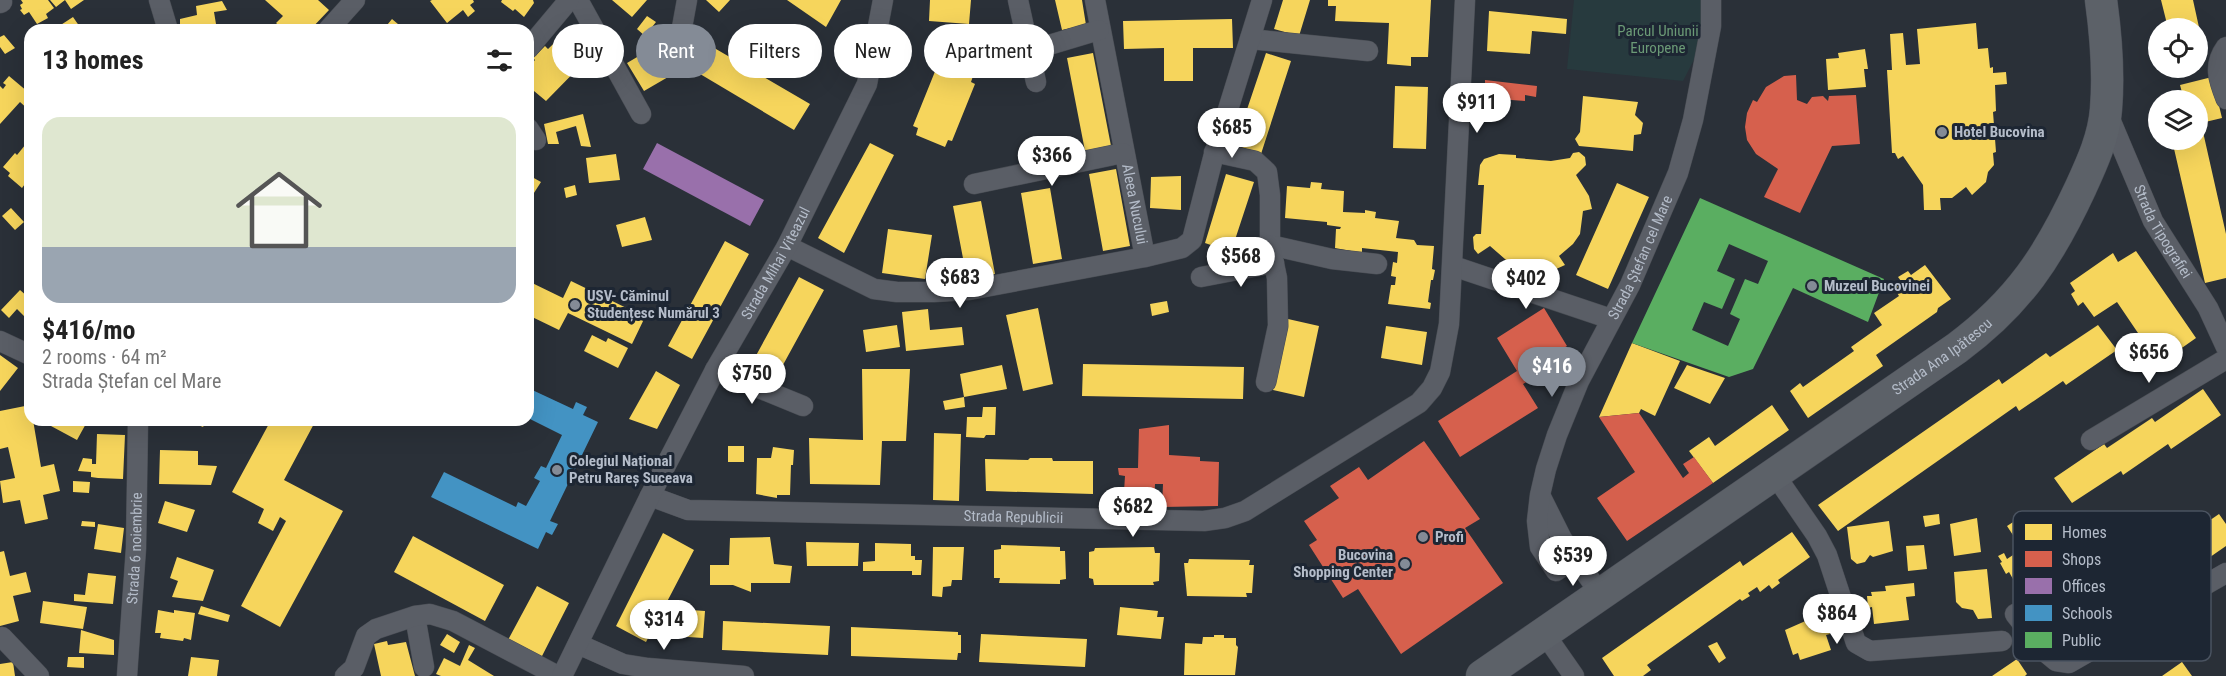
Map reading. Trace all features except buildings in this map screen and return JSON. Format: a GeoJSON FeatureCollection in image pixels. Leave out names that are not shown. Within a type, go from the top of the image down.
{"type":"FeatureCollection","features":[{"type":"Feature","properties":{"kind":"main road","name":"Strada Ana Ipătescu"},"geometry":{"type":"LineString","coordinates":[[1601,595],[1964,343],[1995,318],[2017,295],[2061,230],[2091,166],[2100,140],[2106,111],[2107,62],[2101,0]]}},
{"type":"Feature","properties":{"kind":"main road"},"geometry":{"type":"LineString","coordinates":[[1482,676],[1601,595]]}},
{"type":"Feature","properties":{"kind":"street"},"geometry":{"type":"LineString","coordinates":[[159,0],[166,24]]}},
{"type":"Feature","properties":{"kind":"street"},"geometry":{"type":"LineString","coordinates":[[333,24],[355,0]]}},
{"type":"Feature","properties":{"kind":"street"},"geometry":{"type":"LineString","coordinates":[[534,42],[569,0]]}},
{"type":"Feature","properties":{"kind":"street"},"geometry":{"type":"LineString","coordinates":[[578,0],[641,114]]}},
{"type":"Feature","properties":{"kind":"street"},"geometry":{"type":"LineString","coordinates":[[683,24],[687,0]]}},
{"type":"Feature","properties":{"kind":"street","name":"Strada Mihai Viteazul"},"geometry":{"type":"LineString","coordinates":[[560,676],[715,370],[787,246],[867,84],[883,0]]}},
{"type":"Feature","properties":{"kind":"street"},"geometry":{"type":"LineString","coordinates":[[1018,0],[1023,24]]}},
{"type":"Feature","properties":{"kind":"street","name":"Aleea Nucului"},"geometry":{"type":"LineString","coordinates":[[1095,0],[1099,30],[1145,257]]}},
{"type":"Feature","properties":{"kind":"street"},"geometry":{"type":"LineString","coordinates":[[787,246],[874,289],[897,292],[969,290],[1182,248],[1192,240],[1214,152],[1262,0]]}},
{"type":"Feature","properties":{"kind":"street","name":"Strada Republicii"},"geometry":{"type":"LineString","coordinates":[[650,496],[688,510],[1204,521],[1225,518],[1245,511],[1419,402],[1432,388],[1440,372],[1449,324],[1453,266],[1465,0]]}},
{"type":"Feature","properties":{"kind":"street","name":"Strada Ștefan cel Mare"},"geometry":{"type":"LineString","coordinates":[[1601,595],[1575,558],[1556,571],[1540,547],[1537,521],[1540,495],[1557,435],[1579,381],[1630,285],[1678,173],[1693,120],[1711,26],[1711,0]]}},
{"type":"Feature","properties":{"kind":"street"},"geometry":{"type":"LineString","coordinates":[[1054,44],[1099,30]]}},
{"type":"Feature","properties":{"kind":"street"},"geometry":{"type":"LineString","coordinates":[[1250,39],[1368,51]]}},
{"type":"Feature","properties":{"kind":"street"},"geometry":{"type":"LineString","coordinates":[[2226,47],[2218,57],[2217,67],[2226,99]]}},
{"type":"Feature","properties":{"kind":"street"},"geometry":{"type":"LineString","coordinates":[[1035,78],[1036,82]]}},
{"type":"Feature","properties":{"kind":"street","name":"Strada Tipografiei"},"geometry":{"type":"LineString","coordinates":[[2106,111],[2153,220],[2220,319],[2226,347]]}},
{"type":"Feature","properties":{"kind":"street"},"geometry":{"type":"LineString","coordinates":[[1214,152],[1255,161],[1267,172],[1272,254],[1277,278],[1278,326],[1266,382]]}},
{"type":"Feature","properties":{"kind":"street","name":"Aleea Nucului"},"geometry":{"type":"LineString","coordinates":[[974,184],[1123,153]]}},
{"type":"Feature","properties":{"kind":"street"},"geometry":{"type":"LineString","coordinates":[[1201,277],[1272,254],[1377,264]]}},
{"type":"Feature","properties":{"kind":"street"},"geometry":{"type":"LineString","coordinates":[[1453,266],[1611,319]]}},
{"type":"Feature","properties":{"kind":"street"},"geometry":{"type":"LineString","coordinates":[[0,341],[24,352]]}},
{"type":"Feature","properties":{"kind":"street"},"geometry":{"type":"LineString","coordinates":[[2091,440],[2226,359]]}},
{"type":"Feature","properties":{"kind":"street"},"geometry":{"type":"LineString","coordinates":[[715,370],[803,406]]}},
{"type":"Feature","properties":{"kind":"street","name":"Strada 6 noiembrie"},"geometry":{"type":"LineString","coordinates":[[127,676],[136,548],[138,426]]}},
{"type":"Feature","properties":{"kind":"street"},"geometry":{"type":"LineString","coordinates":[[1775,475],[1818,536],[1827,555],[1856,643],[1870,651],[2002,641]]}},
{"type":"Feature","properties":{"kind":"street"},"geometry":{"type":"LineString","coordinates":[[2211,582],[2226,573]]}},
{"type":"Feature","properties":{"kind":"street"},"geometry":{"type":"LineString","coordinates":[[345,676],[354,668],[366,636],[388,624],[430,614],[440,616],[560,676]]}},
{"type":"Feature","properties":{"kind":"street"},"geometry":{"type":"LineString","coordinates":[[415,616],[424,667]]}},
{"type":"Feature","properties":{"kind":"street"},"geometry":{"type":"LineString","coordinates":[[1544,633],[1574,676]]}},
{"type":"Feature","properties":{"kind":"street"},"geometry":{"type":"LineString","coordinates":[[2,637],[39,676]]}},
{"type":"Feature","properties":{"kind":"street"},"geometry":{"type":"LineString","coordinates":[[578,644],[623,664],[744,676]]}},
{"type":"Feature","properties":{"kind":"street"},"geometry":{"type":"LineString","coordinates":[[2056,661],[2069,663],[2072,661]]}},
{"type":"Feature","properties":{"kind":"green space","name":"Parcul Uniunii Europene"},"geometry":{"type":"Polygon","coordinates":[[[1574,0],[1711,0],[1711,26],[1683,81],[1567,69],[1574,0]]]}},
{"type":"Feature","properties":{"kind":"place","name":"Hotel Bucovina"},"geometry":{"type":"Point","coordinates":[1942,132]}},
{"type":"Feature","properties":{"kind":"place","name":"Muzeul Bucovinei"},"geometry":{"type":"Point","coordinates":[1812,286]}},
{"type":"Feature","properties":{"kind":"place","name":"USV- Căminul Studențesc Numărul 3"},"geometry":{"type":"Point","coordinates":[575,305]}},
{"type":"Feature","properties":{"kind":"place","name":"Colegiul Național Petru Rareș Suceava"},"geometry":{"type":"Point","coordinates":[557,470]}},
{"type":"Feature","properties":{"kind":"place","name":"Profi"},"geometry":{"type":"Point","coordinates":[1423,537]}},
{"type":"Feature","properties":{"kind":"place","name":"Bucovina Shopping Center"},"geometry":{"type":"Point","coordinates":[1405,564]}}]}
